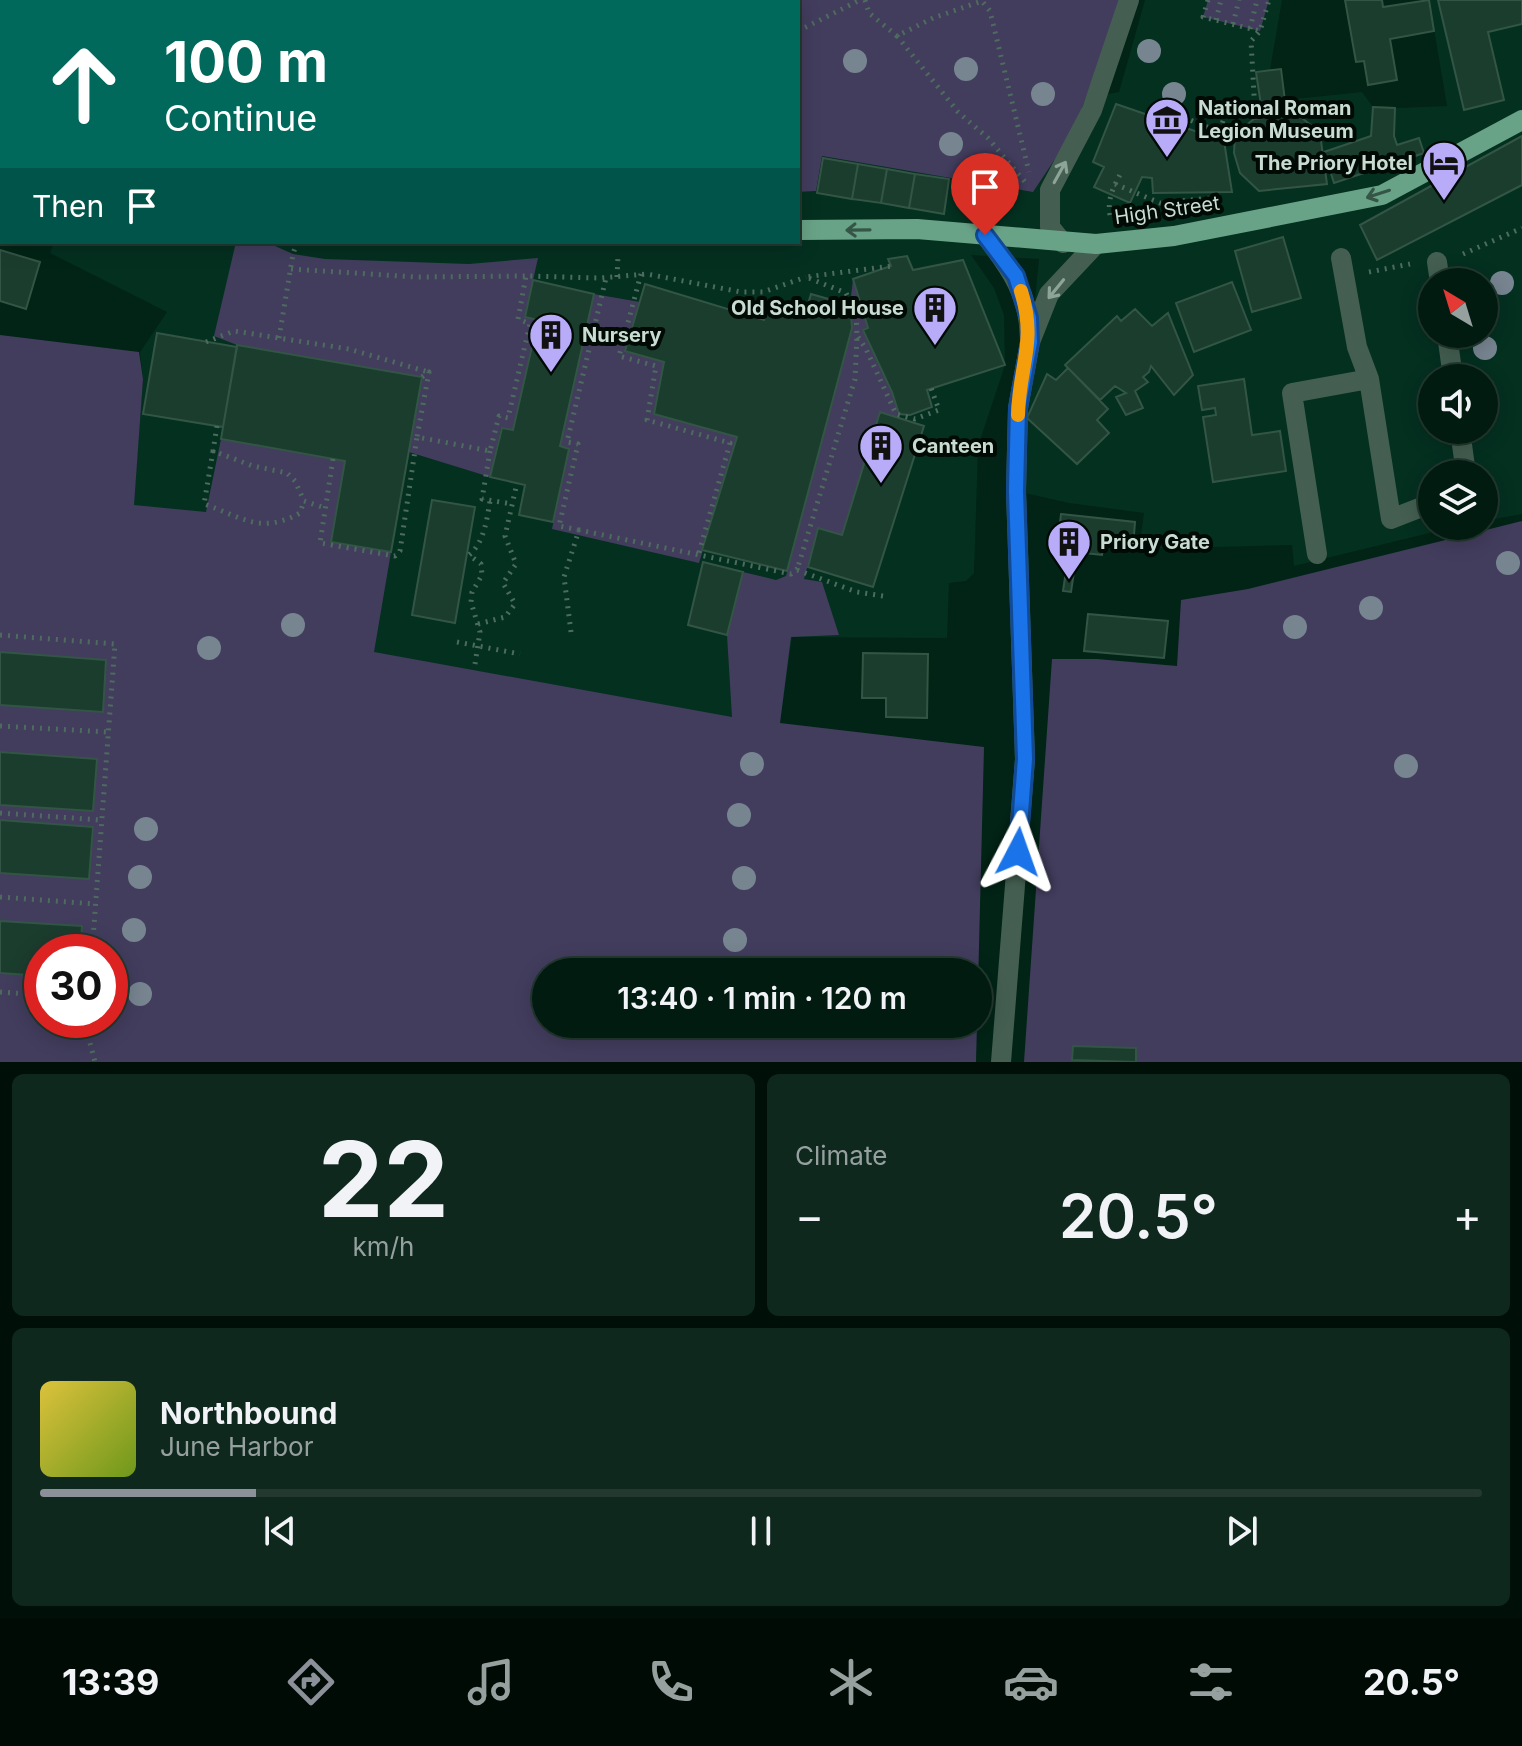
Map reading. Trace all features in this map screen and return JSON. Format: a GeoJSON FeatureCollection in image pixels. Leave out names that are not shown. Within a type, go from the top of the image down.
{"type":"FeatureCollection","features":[{"type":"Feature","properties":{"kind":"main road","name":"High Street"},"geometry":{"type":"LineString","coordinates":[[800,230],[917,229],[1096,244],[1174,236],[1382,195],[1522,120]]}},
{"type":"Feature","properties":{"kind":"street"},"geometry":{"type":"LineString","coordinates":[[1063,243],[1050,227],[1050,190],[1092,110],[1129,0]]}},
{"type":"Feature","properties":{"kind":"street"},"geometry":{"type":"LineString","coordinates":[[985,235],[1016,276],[1029,318],[1030,342]]}},
{"type":"Feature","properties":{"kind":"street"},"geometry":{"type":"LineString","coordinates":[[1001,1062],[1025,759],[1016,491],[1018,408],[1030,342],[1049,294],[1096,244]]}},
{"type":"Feature","properties":{"kind":"street"},"geometry":{"type":"LineString","coordinates":[[1341,258],[1357,347],[1369,379],[1391,519],[1418,508]]}},
{"type":"Feature","properties":{"kind":"street"},"geometry":{"type":"LineString","coordinates":[[1317,554],[1292,393],[1369,379]]}},
{"type":"Feature","properties":{"kind":"path"},"geometry":{"type":"LineString","coordinates":[[800,30],[862,0],[869,13],[897,36],[958,112],[988,138],[1033,192],[990,11],[982,1],[933,18],[897,36]]}},
{"type":"Feature","properties":{"kind":"path"},"geometry":{"type":"LineString","coordinates":[[1208,0],[1203,17],[1260,31]]}},
{"type":"Feature","properties":{"kind":"path"},"geometry":{"type":"LineString","coordinates":[[1216,20],[1221,0]]}},
{"type":"Feature","properties":{"kind":"path"},"geometry":{"type":"LineString","coordinates":[[1233,24],[1239,0]]}},
{"type":"Feature","properties":{"kind":"path"},"geometry":{"type":"LineString","coordinates":[[1250,29],[1257,0]]}},
{"type":"Feature","properties":{"kind":"path"},"geometry":{"type":"LineString","coordinates":[[1174,124],[1178,115],[1219,132],[1226,113],[1255,112],[1251,41],[1260,31],[1269,0]]}},
{"type":"Feature","properties":{"kind":"path"},"geometry":{"type":"LineString","coordinates":[[1108,205],[1122,171]]}},
{"type":"Feature","properties":{"kind":"path"},"geometry":{"type":"LineString","coordinates":[[1115,184],[1160,203]]}},
{"type":"Feature","properties":{"kind":"path"},"geometry":{"type":"LineString","coordinates":[[1446,268],[1522,228]]}},
{"type":"Feature","properties":{"kind":"path"},"geometry":{"type":"LineString","coordinates":[[279,338],[297,244]]}},
{"type":"Feature","properties":{"kind":"path"},"geometry":{"type":"LineString","coordinates":[[1341,258],[1360,252],[1367,273],[1419,262],[1430,268]]}},
{"type":"Feature","properties":{"kind":"path"},"geometry":{"type":"LineString","coordinates":[[617,277],[618,256]]}},
{"type":"Feature","properties":{"kind":"path"},"geometry":{"type":"LineString","coordinates":[[291,269],[416,277],[606,278],[641,274],[684,279],[741,292],[763,292],[806,277],[891,266]]}},
{"type":"Feature","properties":{"kind":"path"},"geometry":{"type":"LineString","coordinates":[[641,274],[619,356],[656,366],[647,420],[730,443],[698,556]]}},
{"type":"Feature","properties":{"kind":"path"},"geometry":{"type":"LineString","coordinates":[[512,504],[482,499],[499,416],[508,418],[530,324],[518,319],[526,276]]}},
{"type":"Feature","properties":{"kind":"path"},"geometry":{"type":"LineString","coordinates":[[606,278],[567,442],[578,444],[559,526],[791,574],[798,567],[855,379],[856,312],[846,293],[806,277]]}},
{"type":"Feature","properties":{"kind":"path"},"geometry":{"type":"LineString","coordinates":[[206,342],[234,331],[349,349],[429,372]]}},
{"type":"Feature","properties":{"kind":"path"},"geometry":{"type":"LineString","coordinates":[[857,336],[896,414],[915,419],[939,410],[931,388]]}},
{"type":"Feature","properties":{"kind":"path"},"geometry":{"type":"LineString","coordinates":[[422,377],[429,372]]}},
{"type":"Feature","properties":{"kind":"path"},"geometry":{"type":"LineString","coordinates":[[333,459],[320,543],[395,556],[400,551],[429,372]]}},
{"type":"Feature","properties":{"kind":"path"},"geometry":{"type":"LineString","coordinates":[[213,451],[253,466],[287,473],[295,481],[304,501],[300,513],[266,525],[253,524],[204,504],[217,426]]}},
{"type":"Feature","properties":{"kind":"path"},"geometry":{"type":"LineString","coordinates":[[417,437],[490,451]]}},
{"type":"Feature","properties":{"kind":"path"},"geometry":{"type":"LineString","coordinates":[[478,624],[505,617],[515,604],[503,583],[516,564],[505,536],[517,483]]}},
{"type":"Feature","properties":{"kind":"path"},"geometry":{"type":"LineString","coordinates":[[304,501],[325,508]]}},
{"type":"Feature","properties":{"kind":"path"},"geometry":{"type":"LineString","coordinates":[[475,664],[478,624],[471,602],[472,592],[482,575],[481,564],[469,555],[477,549],[490,501]]}},
{"type":"Feature","properties":{"kind":"path"},"geometry":{"type":"LineString","coordinates":[[571,632],[564,577],[579,530]]}},
{"type":"Feature","properties":{"kind":"path"},"geometry":{"type":"LineString","coordinates":[[798,567],[797,570],[857,592],[883,596]]}},
{"type":"Feature","properties":{"kind":"path"},"geometry":{"type":"LineString","coordinates":[[0,635],[115,644],[93,934]]}},
{"type":"Feature","properties":{"kind":"path"},"geometry":{"type":"LineString","coordinates":[[457,642],[520,654]]}},
{"type":"Feature","properties":{"kind":"path"},"geometry":{"type":"LineString","coordinates":[[0,726],[108,732]]}},
{"type":"Feature","properties":{"kind":"path"},"geometry":{"type":"LineString","coordinates":[[0,813],[101,820]]}},
{"type":"Feature","properties":{"kind":"path"},"geometry":{"type":"LineString","coordinates":[[0,897],[95,904]]}},
{"type":"Feature","properties":{"kind":"path"},"geometry":{"type":"LineString","coordinates":[[0,992],[24,994]]}},
{"type":"Feature","properties":{"kind":"path"},"geometry":{"type":"LineString","coordinates":[[89,1038],[95,1062]]}},
{"type":"Feature","properties":{"kind":"shaded area"},"geometry":{"type":"Polygon","coordinates":[[[800,0],[1122,0],[1073,132],[1033,192],[822,156],[816,191],[800,192],[800,0]]]}},
{"type":"Feature","properties":{"kind":"shaded area"},"geometry":{"type":"Polygon","coordinates":[[[1145,0],[1282,0],[1270,70],[1281,69],[1285,100],[1362,92],[1373,107],[1395,108],[1447,106],[1429,0],[1522,0],[1522,514],[1498,518],[1498,460],[1418,460],[1418,536],[1294,566],[1292,545],[1139,549],[1144,513],[1069,503],[1016,491],[1039,259],[971,255],[994,288],[1004,315],[1005,365],[978,446],[974,573],[966,581],[949,583],[947,638],[792,637],[780,723],[559,958],[532,958],[532,1026],[231,1062],[128,1026],[128,934],[100,934],[143,379],[140,352],[167,312],[50,253],[53,244],[800,244],[800,192],[816,191],[821,156],[949,177],[1086,98],[1119,92],[1145,0]]]}},
{"type":"Feature","properties":{"kind":"shaded area"},"geometry":{"type":"Polygon","coordinates":[[[1208,0],[1269,0],[1260,31],[1203,17],[1208,0]]]}},
{"type":"Feature","properties":{"kind":"shaded area"},"geometry":{"type":"Polygon","coordinates":[[[236,244],[270,244],[293,254],[325,259],[469,264],[538,258],[525,316],[538,320],[513,430],[501,428],[490,477],[409,452],[422,377],[237,345],[214,336],[236,244]]]}},
{"type":"Feature","properties":{"kind":"shaded area"},"geometry":{"type":"Polygon","coordinates":[[[853,279],[868,328],[863,330],[891,384],[898,418],[842,535],[818,528],[804,579],[822,582],[839,635],[791,637],[780,723],[984,747],[979,958],[532,958],[532,1038],[977,1038],[976,1062],[0,1062],[0,335],[139,352],[143,379],[134,505],[206,512],[221,439],[345,461],[331,541],[391,552],[374,652],[732,717],[727,635],[743,572],[776,580],[786,576],[852,328],[850,305],[853,279]]]}},
{"type":"Feature","properties":{"kind":"shaded area"},"geometry":{"type":"Polygon","coordinates":[[[594,294],[640,302],[625,350],[664,362],[654,414],[737,437],[699,563],[552,529],[569,449],[560,446],[594,294]]]}},
{"type":"Feature","properties":{"kind":"shaded area"},"geometry":{"type":"Polygon","coordinates":[[[1522,521],[1522,1062],[1024,1062],[1052,659],[1097,659],[1177,666],[1181,600],[1248,589],[1445,540],[1498,540],[1498,527],[1522,521]]]}},
{"type":"Feature","properties":{"kind":"building"},"geometry":{"type":"Polygon","coordinates":[[[1345,0],[1382,0],[1383,7],[1429,0],[1434,31],[1390,39],[1397,80],[1368,85],[1364,61],[1356,62],[1345,0]]]}},
{"type":"Feature","properties":{"kind":"building"},"geometry":{"type":"Polygon","coordinates":[[[1438,0],[1522,0],[1522,24],[1488,32],[1504,100],[1464,110],[1438,0]]]}},
{"type":"Feature","properties":{"kind":"building"},"geometry":{"type":"Polygon","coordinates":[[[1281,69],[1286,109],[1262,112],[1256,72],[1281,69]]]}},
{"type":"Feature","properties":{"kind":"building"},"geometry":{"type":"Polygon","coordinates":[[[1116,104],[1224,141],[1232,192],[1153,193],[1152,178],[1142,177],[1130,203],[1094,187],[1104,167],[1093,162],[1116,104]]]}},
{"type":"Feature","properties":{"kind":"building"},"geometry":{"type":"Polygon","coordinates":[[[1373,107],[1395,108],[1394,136],[1397,145],[1419,138],[1424,153],[1334,183],[1324,152],[1371,136],[1373,107]]]}},
{"type":"Feature","properties":{"kind":"building"},"geometry":{"type":"Polygon","coordinates":[[[1302,118],[1313,127],[1321,141],[1327,184],[1259,191],[1240,173],[1234,153],[1235,134],[1254,119],[1302,118]]]}},
{"type":"Feature","properties":{"kind":"building","name":"The Priory Hotel"},"geometry":{"type":"Polygon","coordinates":[[[1522,136],[1522,185],[1377,260],[1360,225],[1522,136]]]}},
{"type":"Feature","properties":{"kind":"building"},"geometry":{"type":"Polygon","coordinates":[[[823,158],[858,164],[852,199],[817,193],[823,158]]]}},
{"type":"Feature","properties":{"kind":"building"},"geometry":{"type":"Polygon","coordinates":[[[858,164],[887,169],[881,203],[852,199],[858,164]]]}},
{"type":"Feature","properties":{"kind":"building"},"geometry":{"type":"Polygon","coordinates":[[[887,169],[915,174],[909,208],[881,203],[887,169]]]}},
{"type":"Feature","properties":{"kind":"building"},"geometry":{"type":"Polygon","coordinates":[[[915,174],[949,179],[944,214],[909,208],[915,174]]]}},
{"type":"Feature","properties":{"kind":"building"},"geometry":{"type":"Polygon","coordinates":[[[1283,237],[1301,298],[1252,312],[1235,251],[1283,237]]]}},
{"type":"Feature","properties":{"kind":"building"},"geometry":{"type":"Polygon","coordinates":[[[0,250],[40,262],[26,309],[0,301],[0,250]]]}},
{"type":"Feature","properties":{"kind":"building","name":"Old School House"},"geometry":{"type":"Polygon","coordinates":[[[907,256],[913,270],[963,260],[1005,365],[927,390],[932,407],[910,415],[899,414],[863,330],[868,328],[853,279],[891,266],[888,259],[907,256]]]}},
{"type":"Feature","properties":{"kind":"building","name":"Nursery"},"geometry":{"type":"Polygon","coordinates":[[[533,280],[594,294],[560,446],[569,449],[553,522],[519,515],[525,485],[490,477],[502,428],[513,430],[538,320],[525,317],[533,280]]]}},
{"type":"Feature","properties":{"kind":"building"},"geometry":{"type":"Polygon","coordinates":[[[1232,282],[1251,330],[1194,352],[1176,303],[1232,282]]]}},
{"type":"Feature","properties":{"kind":"building"},"geometry":{"type":"Polygon","coordinates":[[[645,284],[764,320],[769,308],[805,314],[811,294],[850,305],[852,328],[787,571],[702,550],[737,437],[654,414],[664,362],[625,351],[645,284]]]}},
{"type":"Feature","properties":{"kind":"building"},"geometry":{"type":"Polygon","coordinates":[[[1135,309],[1152,326],[1168,313],[1193,375],[1174,395],[1151,366],[1143,377],[1148,382],[1135,391],[1143,408],[1126,415],[1116,397],[1126,393],[1115,386],[1100,400],[1065,365],[1117,316],[1121,321],[1135,309]]]}},
{"type":"Feature","properties":{"kind":"building"},"geometry":{"type":"Polygon","coordinates":[[[157,333],[237,347],[223,427],[143,414],[157,333]]]}},
{"type":"Feature","properties":{"kind":"building"},"geometry":{"type":"Polygon","coordinates":[[[237,345],[422,377],[391,552],[331,542],[345,461],[221,439],[237,345]]]}},
{"type":"Feature","properties":{"kind":"building"},"geometry":{"type":"Polygon","coordinates":[[[1068,368],[1108,409],[1097,420],[1109,433],[1077,464],[1027,418],[1047,374],[1056,380],[1068,368]]]}},
{"type":"Feature","properties":{"kind":"building"},"geometry":{"type":"Polygon","coordinates":[[[1244,379],[1252,435],[1280,431],[1286,471],[1213,482],[1203,417],[1216,415],[1215,408],[1202,410],[1198,386],[1244,379]]]}},
{"type":"Feature","properties":{"kind":"building","name":"Canteen"},"geometry":{"type":"Polygon","coordinates":[[[880,412],[924,426],[873,587],[808,567],[818,528],[842,535],[880,412]]]}},
{"type":"Feature","properties":{"kind":"building"},"geometry":{"type":"Polygon","coordinates":[[[432,500],[475,507],[455,623],[412,615],[432,500]]]}},
{"type":"Feature","properties":{"kind":"building"},"geometry":{"type":"Polygon","coordinates":[[[1061,514],[1135,522],[1133,548],[1103,544],[1102,555],[1057,550],[1061,514]]]}},
{"type":"Feature","properties":{"kind":"building","name":"Priory Gate"},"geometry":{"type":"Polygon","coordinates":[[[1069,551],[1077,552],[1071,592],[1063,591],[1069,551]]]}},
{"type":"Feature","properties":{"kind":"building"},"geometry":{"type":"Polygon","coordinates":[[[703,562],[743,572],[727,635],[688,625],[703,562]]]}},
{"type":"Feature","properties":{"kind":"building"},"geometry":{"type":"Polygon","coordinates":[[[1088,614],[1168,621],[1164,658],[1084,651],[1088,614]]]}},
{"type":"Feature","properties":{"kind":"building"},"geometry":{"type":"Polygon","coordinates":[[[0,652],[106,660],[103,712],[0,705],[0,652]]]}},
{"type":"Feature","properties":{"kind":"building"},"geometry":{"type":"Polygon","coordinates":[[[863,653],[928,654],[927,718],[886,717],[886,698],[862,698],[863,653]]]}},
{"type":"Feature","properties":{"kind":"building"},"geometry":{"type":"Polygon","coordinates":[[[0,752],[97,759],[93,811],[0,805],[0,752]]]}},
{"type":"Feature","properties":{"kind":"building"},"geometry":{"type":"Polygon","coordinates":[[[0,820],[93,827],[89,879],[0,873],[0,820]]]}},
{"type":"Feature","properties":{"kind":"building"},"geometry":{"type":"Polygon","coordinates":[[[0,921],[82,926],[81,934],[24,934],[24,975],[0,973],[0,921]]]}},
{"type":"Feature","properties":{"kind":"building"},"geometry":{"type":"Polygon","coordinates":[[[1073,1046],[1136,1048],[1136,1062],[1072,1060],[1073,1046]]]}},
{"type":"Feature","properties":{"kind":"slow traffic"},"geometry":{"type":"LineString","coordinates":[[1018,415],[1030,342],[1029,318],[1021,291]]}},
{"type":"Feature","properties":{"kind":"place","name":"National Roman Legion Museum"},"geometry":{"type":"Point","coordinates":[1167,159]}},
{"type":"Feature","properties":{"kind":"place","name":"The Priory Hotel"},"geometry":{"type":"Point","coordinates":[1444,202]}},
{"type":"Feature","properties":{"kind":"place","name":"Old School House"},"geometry":{"type":"Point","coordinates":[935,347]}},
{"type":"Feature","properties":{"kind":"place","name":"Nursery"},"geometry":{"type":"Point","coordinates":[551,374]}},
{"type":"Feature","properties":{"kind":"place","name":"Canteen"},"geometry":{"type":"Point","coordinates":[881,485]}},
{"type":"Feature","properties":{"kind":"place","name":"Priory Gate"},"geometry":{"type":"Point","coordinates":[1069,581]}},
{"type":"Feature","properties":{"kind":"route"},"geometry":{"type":"LineString","coordinates":[[985,235],[1016,276],[1029,318],[1030,342],[1018,408],[1016,491],[1025,759],[1018,852]]}}]}
